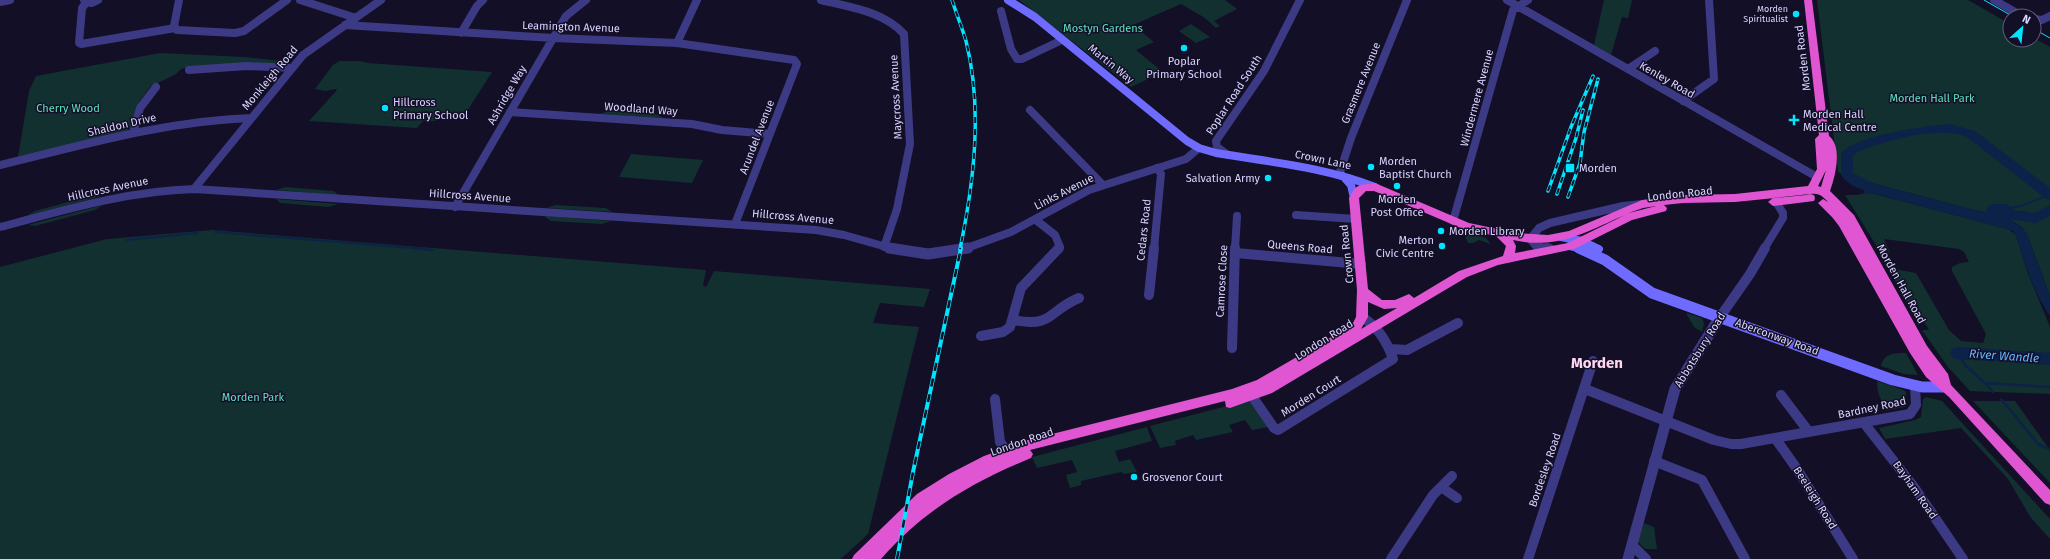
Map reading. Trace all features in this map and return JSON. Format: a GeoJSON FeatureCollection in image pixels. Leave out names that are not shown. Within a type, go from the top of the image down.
{"type":"FeatureCollection","features":[{"type":"Feature","properties":{"kind":"highway","name":"Morden Road"},"geometry":{"type":"LineString","coordinates":[[1808,0],[1824,136],[1829,141],[1832,168],[1826,198]]}},
{"type":"Feature","properties":{"kind":"highway","name":"Morden Road"},"geometry":{"type":"LineString","coordinates":[[1810,193],[1822,169],[1820,139],[1824,136]]}},
{"type":"Feature","properties":{"kind":"highway","name":"Crown Lane"},"geometry":{"type":"LineString","coordinates":[[1375,187],[1453,221],[1500,234],[1530,238]]}},
{"type":"Feature","properties":{"kind":"highway"},"geometry":{"type":"LineString","coordinates":[[1354,198],[1359,191],[1364,188],[1375,187]]}},
{"type":"Feature","properties":{"kind":"highway"},"geometry":{"type":"LineString","coordinates":[[1810,193],[1826,198]]}},
{"type":"Feature","properties":{"kind":"highway","name":"London Road"},"geometry":{"type":"LineString","coordinates":[[872,559],[896,533],[943,494],[1010,456],[1252,396],[1265,391],[1315,363],[1374,326],[1435,292],[1442,286],[1480,267],[1508,258],[1570,246],[1629,217],[1659,209],[1729,203],[1776,202],[1810,193]]}},
{"type":"Feature","properties":{"kind":"highway","name":"London Road"},"geometry":{"type":"LineString","coordinates":[[1530,238],[1561,237],[1588,228],[1621,212],[1642,204],[1683,199],[1734,198],[1810,193]]}},
{"type":"Feature","properties":{"kind":"highway","name":"Crown Road"},"geometry":{"type":"LineString","coordinates":[[1354,198],[1364,290],[1362,312]]}},
{"type":"Feature","properties":{"kind":"highway","name":"Morden Hall Road"},"geometry":{"type":"LineString","coordinates":[[1826,198],[1843,224],[1914,350],[1933,377],[1945,387],[2050,499]]}},
{"type":"Feature","properties":{"kind":"highway"},"geometry":{"type":"LineString","coordinates":[[1500,234],[1506,238],[1511,246],[1510,255],[1508,258]]}},
{"type":"Feature","properties":{"kind":"highway"},"geometry":{"type":"LineString","coordinates":[[1364,290],[1372,300],[1388,306],[1399,304],[1417,294],[1442,286]]}},
{"type":"Feature","properties":{"kind":"highway","name":"London Road"},"geometry":{"type":"LineString","coordinates":[[859,559],[922,498],[969,469],[1072,434],[1233,394],[1260,383],[1356,328],[1362,312]]}},
{"type":"Feature","properties":{"kind":"main road","name":"Martin Way"},"geometry":{"type":"LineString","coordinates":[[1008,0],[1025,10],[1187,141],[1199,148]]}},
{"type":"Feature","properties":{"kind":"main road","name":"Crown Lane"},"geometry":{"type":"LineString","coordinates":[[1199,148],[1228,155],[1340,175],[1375,187]]}},
{"type":"Feature","properties":{"kind":"main road","name":"Crown Road"},"geometry":{"type":"LineString","coordinates":[[1340,175],[1348,181],[1354,198]]}},
{"type":"Feature","properties":{"kind":"main road","name":"Aberconway Road"},"geometry":{"type":"LineString","coordinates":[[1598,233],[1596,240],[1603,252]]}},
{"type":"Feature","properties":{"kind":"main road","name":"Aberconway Road"},"geometry":{"type":"LineString","coordinates":[[1561,237],[1582,241],[1603,252],[1613,260],[1617,267]]}},
{"type":"Feature","properties":{"kind":"main road","name":"Aberconway Road"},"geometry":{"type":"LineString","coordinates":[[1570,246],[1591,252],[1617,267],[1646,290],[1893,380],[1915,386],[1945,387]]}},
{"type":"Feature","properties":{"kind":"street"},"geometry":{"type":"LineString","coordinates":[[0,2],[10,0]]}},
{"type":"Feature","properties":{"kind":"street"},"geometry":{"type":"LineString","coordinates":[[98,0],[85,1],[82,8],[79,43],[81,44],[174,28],[180,31],[240,32],[287,0]]}},
{"type":"Feature","properties":{"kind":"street"},"geometry":{"type":"LineString","coordinates":[[174,28],[179,0]]}},
{"type":"Feature","properties":{"kind":"street"},"geometry":{"type":"LineString","coordinates":[[300,0],[356,18]]}},
{"type":"Feature","properties":{"kind":"street","name":"Monkleigh Road"},"geometry":{"type":"LineString","coordinates":[[194,189],[306,52],[381,0]]}},
{"type":"Feature","properties":{"kind":"street"},"geometry":{"type":"LineString","coordinates":[[460,33],[477,6],[483,0]]}},
{"type":"Feature","properties":{"kind":"street","name":"Ashridge Way"},"geometry":{"type":"LineString","coordinates":[[455,207],[566,16],[586,0]]}},
{"type":"Feature","properties":{"kind":"street"},"geometry":{"type":"LineString","coordinates":[[677,43],[697,0]]}},
{"type":"Feature","properties":{"kind":"street","name":"Maycross Avenue"},"geometry":{"type":"LineString","coordinates":[[821,0],[886,19],[897,25],[904,34],[910,144],[896,216],[890,237],[884,247]]}},
{"type":"Feature","properties":{"kind":"street","name":"Poplar Road South"},"geometry":{"type":"LineString","coordinates":[[1228,155],[1217,148],[1215,144],[1267,67],[1300,0]]}},
{"type":"Feature","properties":{"kind":"street","name":"Grasmere Avenue"},"geometry":{"type":"LineString","coordinates":[[1340,175],[1351,138],[1407,0]]}},
{"type":"Feature","properties":{"kind":"street","name":"Kenley Road"},"geometry":{"type":"LineString","coordinates":[[1507,0],[1817,178]]}},
{"type":"Feature","properties":{"kind":"street"},"geometry":{"type":"LineString","coordinates":[[1518,6],[1528,0]]}},
{"type":"Feature","properties":{"kind":"street"},"geometry":{"type":"LineString","coordinates":[[1683,101],[1714,79],[1709,0]]}},
{"type":"Feature","properties":{"kind":"street"},"geometry":{"type":"LineString","coordinates":[[1994,0],[2008,8]]}},
{"type":"Feature","properties":{"kind":"street","name":"Windermere Avenue"},"geometry":{"type":"LineString","coordinates":[[1453,221],[1506,33],[1514,10],[1518,6]]}},
{"type":"Feature","properties":{"kind":"street"},"geometry":{"type":"LineString","coordinates":[[1001,11],[1011,48],[1017,59],[1022,59],[1062,40]]}},
{"type":"Feature","properties":{"kind":"street","name":"Leamington Avenue"},"geometry":{"type":"LineString","coordinates":[[345,25],[460,33],[677,43],[794,60]]}},
{"type":"Feature","properties":{"kind":"street"},"geometry":{"type":"LineString","coordinates":[[1628,69],[1655,51]]}},
{"type":"Feature","properties":{"kind":"street","name":"Arundel Avenue"},"geometry":{"type":"LineString","coordinates":[[736,224],[797,64],[794,60]]}},
{"type":"Feature","properties":{"kind":"street"},"geometry":{"type":"LineString","coordinates":[[189,70],[247,66],[292,68]]}},
{"type":"Feature","properties":{"kind":"street"},"geometry":{"type":"LineString","coordinates":[[133,133],[137,111],[141,103],[156,87]]}},
{"type":"Feature","properties":{"kind":"street"},"geometry":{"type":"LineString","coordinates":[[1030,110],[1103,185]]}},
{"type":"Feature","properties":{"kind":"street","name":"Woodland Way"},"geometry":{"type":"LineString","coordinates":[[510,112],[692,124],[722,130],[770,134]]}},
{"type":"Feature","properties":{"kind":"street","name":"Shaldon Drive"},"geometry":{"type":"LineString","coordinates":[[0,165],[133,133],[199,120],[251,118]]}},
{"type":"Feature","properties":{"kind":"street","name":"Links Avenue"},"geometry":{"type":"LineString","coordinates":[[939,254],[980,245],[1036,220],[1075,197],[1103,185],[1186,159],[1194,154],[1199,148]]}},
{"type":"Feature","properties":{"kind":"street","name":"Cedars Road"},"geometry":{"type":"LineString","coordinates":[[1149,295],[1161,174],[1157,168]]}},
{"type":"Feature","properties":{"kind":"street","name":"Hillcross Avenue"},"geometry":{"type":"LineString","coordinates":[[0,227],[134,194],[157,190],[194,189],[825,231],[906,252],[939,254]]}},
{"type":"Feature","properties":{"kind":"street","name":"Abbotsbury Road"},"geometry":{"type":"LineString","coordinates":[[1628,559],[1675,389],[1720,317],[1750,274],[1783,218],[1783,213],[1776,202]]}},
{"type":"Feature","properties":{"kind":"street"},"geometry":{"type":"LineString","coordinates":[[1550,249],[1536,246],[1530,238],[1538,228],[1615,207],[1642,204]]}},
{"type":"Feature","properties":{"kind":"street"},"geometry":{"type":"LineString","coordinates":[[1296,215],[1356,219]]}},
{"type":"Feature","properties":{"kind":"street","name":"Camrose Close"},"geometry":{"type":"LineString","coordinates":[[1232,348],[1232,303],[1237,216]]}},
{"type":"Feature","properties":{"kind":"street"},"geometry":{"type":"LineString","coordinates":[[981,336],[1007,330],[1013,320],[1021,288],[1060,247],[1060,242],[1055,236],[1036,220]]}},
{"type":"Feature","properties":{"kind":"street","name":"Queens Road"},"geometry":{"type":"LineString","coordinates":[[1236,253],[1361,264]]}},
{"type":"Feature","properties":{"kind":"street"},"geometry":{"type":"LineString","coordinates":[[1013,320],[1034,324],[1043,323],[1066,302],[1079,298]]}},
{"type":"Feature","properties":{"kind":"street"},"geometry":{"type":"LineString","coordinates":[[1362,312],[1374,326],[1392,354],[1407,350],[1458,323]]}},
{"type":"Feature","properties":{"kind":"street","name":"Morden Court"},"geometry":{"type":"LineString","coordinates":[[1252,396],[1274,428],[1278,430],[1392,354]]}},
{"type":"Feature","properties":{"kind":"street","name":"Bordesley Road"},"geometry":{"type":"LineString","coordinates":[[1528,559],[1593,361]]}},
{"type":"Feature","properties":{"kind":"street","name":"Bardney Road"},"geometry":{"type":"LineString","coordinates":[[1666,421],[1724,443],[1741,444],[1910,414],[1915,410],[1916,405],[1915,386]]}},
{"type":"Feature","properties":{"kind":"street"},"geometry":{"type":"LineString","coordinates":[[1585,388],[1666,421]]}},
{"type":"Feature","properties":{"kind":"street"},"geometry":{"type":"LineString","coordinates":[[1781,395],[1809,432]]}},
{"type":"Feature","properties":{"kind":"street"},"geometry":{"type":"LineString","coordinates":[[996,399],[1000,442],[1010,456]]}},
{"type":"Feature","properties":{"kind":"street","name":"Bayham Road"},"geometry":{"type":"LineString","coordinates":[[1864,423],[1914,487],[1963,559]]}},
{"type":"Feature","properties":{"kind":"street","name":"Beeleigh Road"},"geometry":{"type":"LineString","coordinates":[[1775,438],[1797,469],[1853,559]]}},
{"type":"Feature","properties":{"kind":"street"},"geometry":{"type":"LineString","coordinates":[[1654,461],[1702,480],[1745,559]]}},
{"type":"Feature","properties":{"kind":"street"},"geometry":{"type":"LineString","coordinates":[[1391,559],[1425,507],[1452,476]]}},
{"type":"Feature","properties":{"kind":"street"},"geometry":{"type":"LineString","coordinates":[[1441,487],[1457,498]]}},
{"type":"Feature","properties":{"kind":"street"},"geometry":{"type":"LineString","coordinates":[[1632,545],[1646,559]]}},
{"type":"Feature","properties":{"kind":"green space","name":"Mostyn Gardens"},"geometry":{"type":"Polygon","coordinates":[[[1019,0],[1225,0],[1237,9],[1214,21],[1220,26],[1216,28],[1205,18],[1181,4],[1133,25],[1154,42],[1136,50],[1163,72],[1131,87],[1019,0]]]}},
{"type":"Feature","properties":{"kind":"green space"},"geometry":{"type":"Polygon","coordinates":[[[1604,0],[1632,0],[1628,18],[1622,17],[1611,55],[1594,45],[1604,0]]]}},
{"type":"Feature","properties":{"kind":"green space","name":"Morden Hall Park"},"geometry":{"type":"Polygon","coordinates":[[[1817,0],[1968,0],[2002,19],[2002,48],[2042,48],[2042,42],[2050,47],[2050,296],[2028,237],[2022,227],[2004,216],[2019,218],[1974,210],[1853,178],[1838,172],[1817,0]]]}},
{"type":"Feature","properties":{"kind":"green space"},"geometry":{"type":"Polygon","coordinates":[[[1191,24],[1210,37],[1196,43],[1179,31],[1191,24]]]}},
{"type":"Feature","properties":{"kind":"green space","name":"Cherry Wood"},"geometry":{"type":"Polygon","coordinates":[[[160,53],[245,57],[290,62],[286,64],[192,66],[181,69],[176,74],[150,87],[139,102],[130,128],[126,131],[18,157],[29,91],[36,76],[160,53]]]}},
{"type":"Feature","properties":{"kind":"green space"},"geometry":{"type":"Polygon","coordinates":[[[339,61],[360,61],[368,63],[492,72],[464,116],[440,114],[435,121],[423,121],[417,128],[309,121],[337,90],[325,91],[315,89],[333,65],[339,61]]]}},
{"type":"Feature","properties":{"kind":"green space"},"geometry":{"type":"Polygon","coordinates":[[[609,111],[656,114],[663,118],[599,114],[609,111]]]}},
{"type":"Feature","properties":{"kind":"green space"},"geometry":{"type":"Polygon","coordinates":[[[631,154],[703,160],[692,183],[619,177],[631,154]]]}},
{"type":"Feature","properties":{"kind":"green space"},"geometry":{"type":"Polygon","coordinates":[[[285,187],[334,191],[338,195],[276,190],[285,187]]]}},
{"type":"Feature","properties":{"kind":"green space"},"geometry":{"type":"Polygon","coordinates":[[[1871,193],[2008,229],[2016,235],[2027,271],[2050,327],[2050,356],[2044,356],[2050,365],[2050,394],[1970,391],[1948,367],[1922,330],[1929,330],[1919,313],[1913,313],[1888,268],[1916,273],[1949,330],[1961,341],[1983,343],[1986,334],[1952,271],[1952,267],[1960,263],[1969,262],[1964,252],[1959,249],[1884,239],[1890,253],[1879,250],[1845,195],[1871,193]]]}},
{"type":"Feature","properties":{"kind":"green space"},"geometry":{"type":"Polygon","coordinates":[[[94,195],[102,196],[26,216],[35,211],[94,195]]]}},
{"type":"Feature","properties":{"kind":"green space"},"geometry":{"type":"Polygon","coordinates":[[[276,199],[338,204],[329,207],[280,203],[276,199]]]}},
{"type":"Feature","properties":{"kind":"green space"},"geometry":{"type":"Polygon","coordinates":[[[103,205],[95,210],[35,226],[28,225],[103,205]]]}},
{"type":"Feature","properties":{"kind":"green space"},"geometry":{"type":"Polygon","coordinates":[[[555,205],[606,208],[612,212],[547,208],[555,205]]]}},
{"type":"Feature","properties":{"kind":"green space"},"geometry":{"type":"Polygon","coordinates":[[[545,217],[611,221],[602,224],[551,221],[545,217]]]}},
{"type":"Feature","properties":{"kind":"green space","name":"Morden Park"},"geometry":{"type":"Polygon","coordinates":[[[212,230],[706,270],[703,286],[706,287],[714,271],[930,289],[924,307],[880,303],[873,323],[919,327],[868,534],[841,559],[0,559],[0,267],[107,239],[212,230]]]}},
{"type":"Feature","properties":{"kind":"green space"},"geometry":{"type":"Polygon","coordinates":[[[1467,231],[1486,238],[1491,244],[1479,240],[1473,243],[1468,243],[1465,236],[1467,231]]]}},
{"type":"Feature","properties":{"kind":"green space"},"geometry":{"type":"Polygon","coordinates":[[[1687,313],[1702,318],[1704,323],[1702,332],[1694,327],[1687,313]]]}},
{"type":"Feature","properties":{"kind":"green space"},"geometry":{"type":"Polygon","coordinates":[[[1906,353],[1918,375],[1904,374],[1881,366],[1884,358],[1887,356],[1906,353]]]}},
{"type":"Feature","properties":{"kind":"green space"},"geometry":{"type":"Polygon","coordinates":[[[1877,381],[1904,390],[1906,393],[1905,407],[1888,410],[1880,396],[1877,381]]]}},
{"type":"Feature","properties":{"kind":"green space"},"geometry":{"type":"Polygon","coordinates":[[[1926,397],[1942,401],[2050,519],[2050,539],[2031,518],[2008,479],[1961,428],[1885,439],[1879,428],[1915,420],[1921,417],[1923,399],[1926,397]]]}},
{"type":"Feature","properties":{"kind":"green space"},"geometry":{"type":"Polygon","coordinates":[[[1250,400],[1269,427],[1252,430],[1245,420],[1229,425],[1233,432],[1196,440],[1193,435],[1175,441],[1176,445],[1160,448],[1150,426],[1250,400]]]}},
{"type":"Feature","properties":{"kind":"green space"},"geometry":{"type":"Polygon","coordinates":[[[1973,401],[2015,401],[2050,450],[2050,483],[1973,401]]]}},
{"type":"Feature","properties":{"kind":"green space"},"geometry":{"type":"Polygon","coordinates":[[[1147,427],[1152,441],[1115,451],[1119,462],[1130,459],[1137,472],[1124,474],[1121,472],[1081,481],[1081,485],[1070,488],[1066,475],[1077,472],[1072,460],[1037,468],[1032,457],[1147,427]]]}},
{"type":"Feature","properties":{"kind":"green space"},"geometry":{"type":"Polygon","coordinates":[[[1644,523],[1654,527],[1657,549],[1645,549],[1638,542],[1644,523]]]}},
{"type":"Feature","properties":{"kind":"water"},"geometry":{"type":"Polygon","coordinates":[[[1853,178],[1974,210],[1986,212],[1988,206],[1992,204],[2008,204],[2020,216],[2019,218],[2005,217],[2022,227],[2028,237],[2050,296],[2050,316],[2034,287],[2016,235],[2013,231],[1880,195],[1865,193],[1861,185],[1852,179],[1853,178]]]}},
{"type":"Feature","properties":{"kind":"waterway"},"geometry":{"type":"LineString","coordinates":[[1869,187],[1847,175],[1847,154],[1865,144],[1879,140],[1928,130],[1950,128],[1958,129],[1971,134],[2050,195]]}},
{"type":"Feature","properties":{"kind":"waterway"},"geometry":{"type":"LineString","coordinates":[[2009,208],[2021,206],[2049,195]]}},
{"type":"Feature","properties":{"kind":"waterway","name":"River Wandle"},"geometry":{"type":"LineString","coordinates":[[2002,213],[2036,218],[2050,210]]}},
{"type":"Feature","properties":{"kind":"waterway"},"geometry":{"type":"LineString","coordinates":[[215,232],[414,248]]}},
{"type":"Feature","properties":{"kind":"waterway"},"geometry":{"type":"LineString","coordinates":[[126,240],[198,233]]}},
{"type":"Feature","properties":{"kind":"waterway"},"geometry":{"type":"LineString","coordinates":[[414,248],[425,249]]}},
{"type":"Feature","properties":{"kind":"waterway"},"geometry":{"type":"LineString","coordinates":[[414,248],[432,250]]}},
{"type":"Feature","properties":{"kind":"waterway"},"geometry":{"type":"LineString","coordinates":[[1957,353],[1966,366],[1985,383]]}},
{"type":"Feature","properties":{"kind":"waterway","name":"River Wandle"},"geometry":{"type":"LineString","coordinates":[[1957,353],[2050,359]]}},
{"type":"Feature","properties":{"kind":"waterway"},"geometry":{"type":"LineString","coordinates":[[1985,383],[2050,387]]}},
{"type":"Feature","properties":{"kind":"waterway"},"geometry":{"type":"LineString","coordinates":[[1985,383],[1993,392]]}},
{"type":"Feature","properties":{"kind":"waterway"},"geometry":{"type":"LineString","coordinates":[[2001,399],[2039,445],[2050,449]]}},
{"type":"Feature","properties":{"kind":"tram line"},"geometry":{"type":"LineString","coordinates":[[1984,0],[2002,10]]}},
{"type":"Feature","properties":{"kind":"tram line"},"geometry":{"type":"LineString","coordinates":[[2042,34],[2050,38]]}},
{"type":"Feature","properties":{"kind":"railway"},"geometry":{"type":"LineString","coordinates":[[952,0],[966,41],[971,66],[975,119],[973,171],[960,249]]}},
{"type":"Feature","properties":{"kind":"railway"},"geometry":{"type":"LineString","coordinates":[[1548,191],[1571,127],[1593,76]]}},
{"type":"Feature","properties":{"kind":"railway"},"geometry":{"type":"LineString","coordinates":[[1568,197],[1580,163],[1584,132],[1598,79]]}},
{"type":"Feature","properties":{"kind":"railway"},"geometry":{"type":"LineString","coordinates":[[1557,194],[1576,138],[1583,110]]}},
{"type":"Feature","properties":{"kind":"railway"},"geometry":{"type":"LineString","coordinates":[[897,559],[913,472],[961,248]]}},
{"type":"Feature","properties":{"kind":"place","name":"Morden Spiritualist"},"geometry":{"type":"Point","coordinates":[1796,14]}},
{"type":"Feature","properties":{"kind":"place","name":"Poplar Primary School"},"geometry":{"type":"Point","coordinates":[1184,48]}},
{"type":"Feature","properties":{"kind":"place","name":"Hillcross Primary School"},"geometry":{"type":"Point","coordinates":[385,108]}},
{"type":"Feature","properties":{"kind":"place","name":"Morden Hall Medical Centre"},"geometry":{"type":"Point","coordinates":[1794,120]}},
{"type":"Feature","properties":{"kind":"place","name":"Morden Baptist Church"},"geometry":{"type":"Point","coordinates":[1371,167]}},
{"type":"Feature","properties":{"kind":"place","name":"Morden"},"geometry":{"type":"Point","coordinates":[1570,168]}},
{"type":"Feature","properties":{"kind":"place","name":"Salvation Army"},"geometry":{"type":"Point","coordinates":[1268,178]}},
{"type":"Feature","properties":{"kind":"place","name":"Morden Post Office"},"geometry":{"type":"Point","coordinates":[1397,186]}},
{"type":"Feature","properties":{"kind":"place","name":"Morden Library"},"geometry":{"type":"Point","coordinates":[1441,231]}},
{"type":"Feature","properties":{"kind":"place","name":"Merton Civic Centre"},"geometry":{"type":"Point","coordinates":[1442,246]}},
{"type":"Feature","properties":{"kind":"place","name":"Grosvenor Court"},"geometry":{"type":"Point","coordinates":[1134,477]}},
{"type":"Feature","properties":{"kind":"district","name":"Morden"},"geometry":{"type":"Point","coordinates":[1597,363]}}]}
